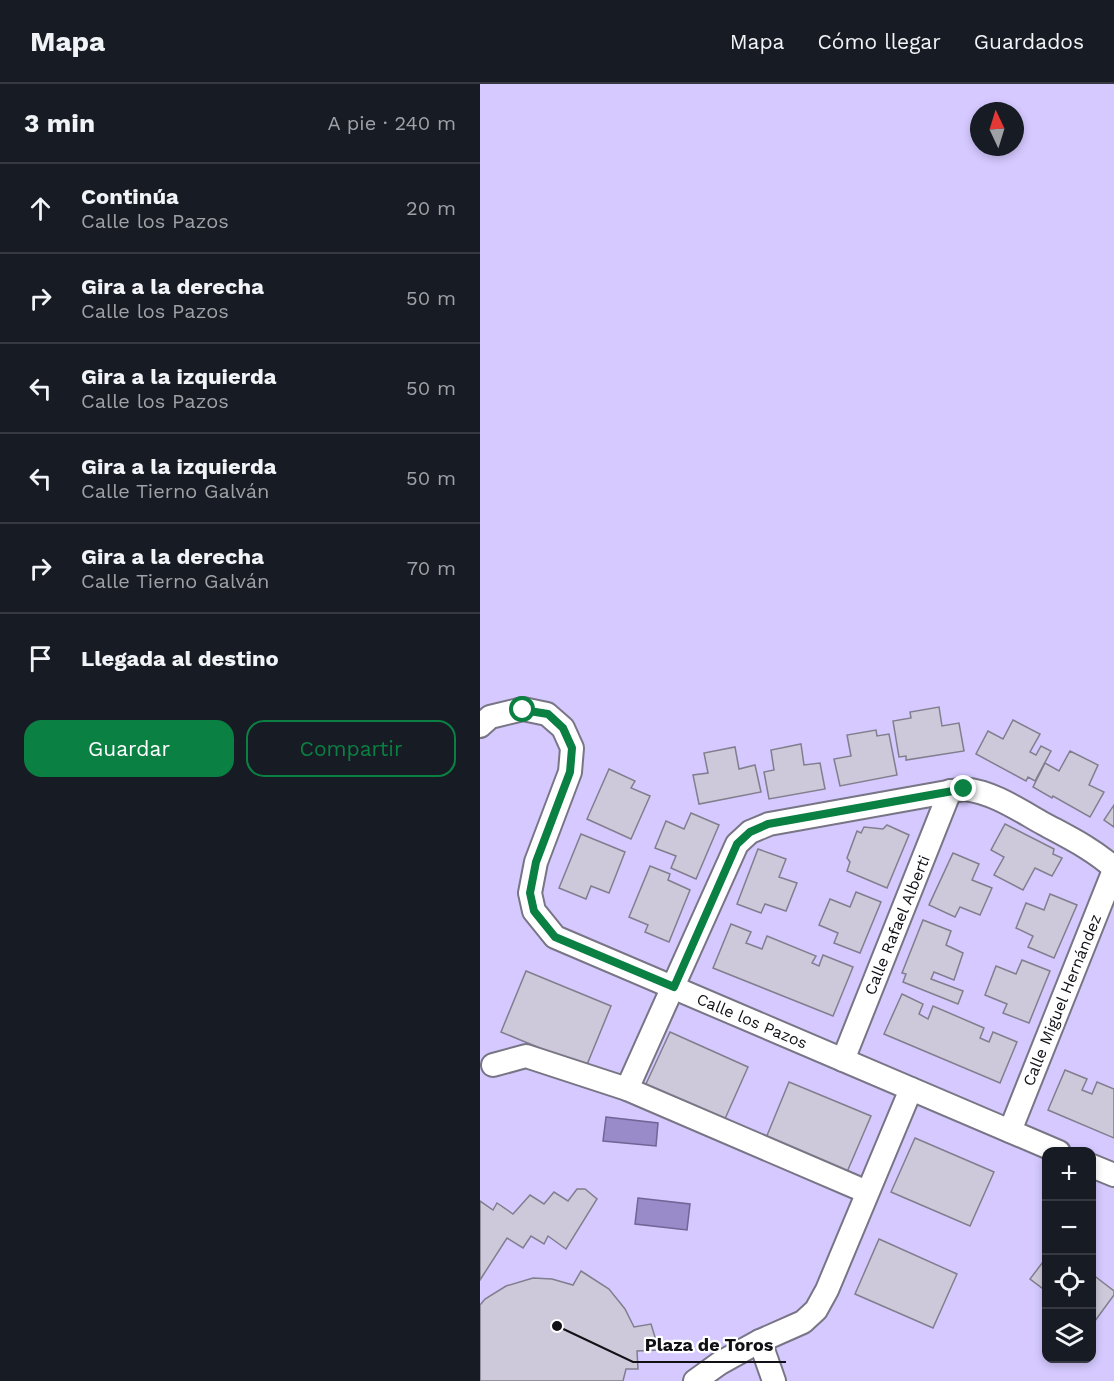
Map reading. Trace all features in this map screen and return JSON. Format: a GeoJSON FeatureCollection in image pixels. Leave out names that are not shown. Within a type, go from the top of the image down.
{"type":"FeatureCollection","features":[{"type":"Feature","properties":{"kind":"street","name":"Calle los Pazos"},"geometry":{"type":"LineString","coordinates":[[480,726],[490,717],[523,710],[548,714],[563,728],[572,748],[570,772],[536,862],[530,893],[534,911],[555,937],[1047,1147]]}},
{"type":"Feature","properties":{"kind":"street"},"geometry":{"type":"LineString","coordinates":[[627,1089],[737,844],[750,832],[768,824],[950,791],[977,790],[998,798],[1098,854],[1114,869]]}},
{"type":"Feature","properties":{"kind":"street","name":"Calle Rafael Alberti"},"geometry":{"type":"LineString","coordinates":[[843,1060],[950,791]]}},
{"type":"Feature","properties":{"kind":"street","name":"Calle Miguel Hernández"},"geometry":{"type":"LineString","coordinates":[[1010,1131],[1114,869]]}},
{"type":"Feature","properties":{"kind":"street"},"geometry":{"type":"LineString","coordinates":[[493,1065],[526,1056],[627,1089],[867,1192]]}},
{"type":"Feature","properties":{"kind":"street"},"geometry":{"type":"LineString","coordinates":[[695,1381],[720,1363],[760,1341],[803,1322],[816,1310],[827,1290],[911,1089]]}},
{"type":"Feature","properties":{"kind":"street"},"geometry":{"type":"LineString","coordinates":[[1096,1168],[1114,1175]]}},
{"type":"Feature","properties":{"kind":"street"},"geometry":{"type":"LineString","coordinates":[[760,1341],[774,1381]]}},
{"type":"Feature","properties":{"kind":"shaded area"},"geometry":{"type":"Polygon","coordinates":[[[480,84],[1114,84],[1114,1381],[480,1381],[480,84]]]}},
{"type":"Feature","properties":{"kind":"shaded area"},"geometry":{"type":"Polygon","coordinates":[[[606,1117],[658,1123],[656,1146],[603,1141],[606,1117]]]}},
{"type":"Feature","properties":{"kind":"shaded area"},"geometry":{"type":"Polygon","coordinates":[[[638,1198],[690,1204],[687,1230],[635,1224],[638,1198]]]}},
{"type":"Feature","properties":{"kind":"building"},"geometry":{"type":"Polygon","coordinates":[[[939,707],[942,726],[959,723],[964,751],[906,760],[906,756],[899,757],[893,721],[911,718],[910,712],[939,707]]]}},
{"type":"Feature","properties":{"kind":"building"},"geometry":{"type":"Polygon","coordinates":[[[1013,720],[1040,734],[1030,752],[1036,755],[1041,746],[1051,751],[1035,781],[1028,777],[1026,781],[976,754],[988,731],[1003,739],[1013,720]]]}},
{"type":"Feature","properties":{"kind":"building"},"geometry":{"type":"Polygon","coordinates":[[[876,730],[877,736],[889,734],[897,775],[840,786],[834,759],[851,756],[847,735],[876,730]]]}},
{"type":"Feature","properties":{"kind":"building"},"geometry":{"type":"Polygon","coordinates":[[[801,744],[804,765],[820,763],[825,789],[769,799],[764,772],[774,770],[771,750],[801,744]]]}},
{"type":"Feature","properties":{"kind":"building"},"geometry":{"type":"Polygon","coordinates":[[[735,747],[739,769],[755,765],[761,792],[699,804],[693,775],[708,773],[704,753],[735,747]]]}},
{"type":"Feature","properties":{"kind":"building"},"geometry":{"type":"Polygon","coordinates":[[[1070,751],[1098,765],[1089,785],[1104,792],[1090,817],[1033,787],[1045,763],[1059,771],[1070,751]]]}},
{"type":"Feature","properties":{"kind":"building"},"geometry":{"type":"Polygon","coordinates":[[[609,769],[635,781],[631,788],[650,796],[631,839],[587,819],[609,769]]]}},
{"type":"Feature","properties":{"kind":"building"},"geometry":{"type":"Polygon","coordinates":[[[1114,805],[1114,827],[1104,820],[1114,805]]]}},
{"type":"Feature","properties":{"kind":"building"},"geometry":{"type":"Polygon","coordinates":[[[691,813],[719,825],[696,879],[671,868],[676,856],[655,848],[666,821],[684,829],[691,813]]]}},
{"type":"Feature","properties":{"kind":"building"},"geometry":{"type":"Polygon","coordinates":[[[1005,824],[1054,849],[1053,854],[1062,858],[1052,876],[1035,868],[1023,890],[994,875],[1004,857],[991,850],[1005,824]]]}},
{"type":"Feature","properties":{"kind":"building"},"geometry":{"type":"Polygon","coordinates":[[[887,825],[909,835],[887,888],[847,871],[850,862],[847,858],[857,831],[861,833],[864,827],[883,829],[887,825]]]}},
{"type":"Feature","properties":{"kind":"building"},"geometry":{"type":"Polygon","coordinates":[[[581,834],[625,852],[609,893],[591,886],[586,899],[559,888],[581,834]]]}},
{"type":"Feature","properties":{"kind":"building"},"geometry":{"type":"Polygon","coordinates":[[[758,849],[786,859],[779,877],[797,883],[786,911],[765,904],[761,913],[737,904],[758,849]]]}},
{"type":"Feature","properties":{"kind":"building"},"geometry":{"type":"Polygon","coordinates":[[[953,853],[979,864],[972,880],[992,888],[980,915],[960,907],[955,917],[929,905],[953,853]]]}},
{"type":"Feature","properties":{"kind":"building"},"geometry":{"type":"Polygon","coordinates":[[[650,866],[670,874],[668,880],[690,890],[669,942],[645,932],[648,925],[629,917],[650,866]]]}},
{"type":"Feature","properties":{"kind":"building"},"geometry":{"type":"Polygon","coordinates":[[[856,892],[881,902],[860,953],[834,943],[838,933],[819,925],[830,899],[850,907],[856,892]]]}},
{"type":"Feature","properties":{"kind":"building"},"geometry":{"type":"Polygon","coordinates":[[[1050,894],[1077,905],[1054,958],[1028,947],[1033,936],[1016,928],[1026,903],[1044,910],[1050,894]]]}},
{"type":"Feature","properties":{"kind":"building"},"geometry":{"type":"Polygon","coordinates":[[[923,920],[951,931],[946,945],[963,953],[954,980],[934,972],[931,979],[963,991],[958,1004],[903,982],[906,974],[902,973],[923,920]]]}},
{"type":"Feature","properties":{"kind":"building"},"geometry":{"type":"Polygon","coordinates":[[[731,924],[751,932],[746,943],[762,949],[767,936],[816,956],[812,963],[819,966],[823,955],[853,967],[833,1016],[713,968],[731,924]]]}},
{"type":"Feature","properties":{"kind":"building"},"geometry":{"type":"Polygon","coordinates":[[[1022,960],[1050,971],[1029,1023],[1003,1013],[1007,1004],[985,995],[996,966],[1016,974],[1022,960]]]}},
{"type":"Feature","properties":{"kind":"building"},"geometry":{"type":"Polygon","coordinates":[[[526,971],[611,1006],[586,1067],[501,1032],[526,971]]]}},
{"type":"Feature","properties":{"kind":"building"},"geometry":{"type":"Polygon","coordinates":[[[902,994],[923,1004],[919,1014],[928,1019],[933,1006],[984,1028],[980,1038],[989,1042],[993,1032],[1017,1042],[1000,1083],[884,1034],[902,994]]]}},
{"type":"Feature","properties":{"kind":"building"},"geometry":{"type":"Polygon","coordinates":[[[670,1032],[748,1067],[724,1121],[645,1086],[670,1032]]]}},
{"type":"Feature","properties":{"kind":"building"},"geometry":{"type":"Polygon","coordinates":[[[1065,1070],[1087,1079],[1082,1090],[1092,1094],[1097,1082],[1114,1089],[1114,1138],[1048,1110],[1065,1070]]]}},
{"type":"Feature","properties":{"kind":"building"},"geometry":{"type":"Polygon","coordinates":[[[789,1082],[871,1116],[847,1172],[766,1138],[789,1082]]]}},
{"type":"Feature","properties":{"kind":"building"},"geometry":{"type":"Polygon","coordinates":[[[915,1138],[994,1172],[970,1226],[891,1192],[915,1138]]]}},
{"type":"Feature","properties":{"kind":"building"},"geometry":{"type":"Polygon","coordinates":[[[577,1189],[585,1189],[597,1199],[566,1249],[548,1236],[544,1244],[531,1236],[523,1248],[507,1238],[480,1280],[480,1201],[493,1210],[497,1203],[513,1214],[530,1195],[544,1204],[554,1192],[568,1201],[577,1189]]]}},
{"type":"Feature","properties":{"kind":"building"},"geometry":{"type":"Polygon","coordinates":[[[879,1239],[957,1274],[933,1328],[855,1294],[879,1239]]]}},
{"type":"Feature","properties":{"kind":"building"},"geometry":{"type":"Polygon","coordinates":[[[1042,1263],[1042,1288],[1030,1279],[1042,1263]]]}},
{"type":"Feature","properties":{"kind":"building"},"geometry":{"type":"Polygon","coordinates":[[[581,1271],[609,1289],[625,1309],[634,1327],[651,1324],[659,1350],[637,1351],[638,1369],[626,1369],[623,1381],[480,1381],[480,1305],[485,1299],[506,1286],[533,1278],[552,1279],[573,1285],[581,1271]]]}},
{"type":"Feature","properties":{"kind":"building"},"geometry":{"type":"Polygon","coordinates":[[[1096,1277],[1114,1291],[1114,1295],[1096,1320],[1096,1277]]]}},
{"type":"Feature","properties":{"kind":"place","name":"Plaza de Toros"},"geometry":{"type":"Point","coordinates":[557,1326]}},
{"type":"Feature","properties":{"kind":"route"},"geometry":{"type":"LineString","coordinates":[[523,710],[548,714],[563,728],[572,748],[570,772],[536,862],[530,893],[534,911],[555,937],[674,987],[737,844],[750,832],[768,824],[964,789]]}}]}
